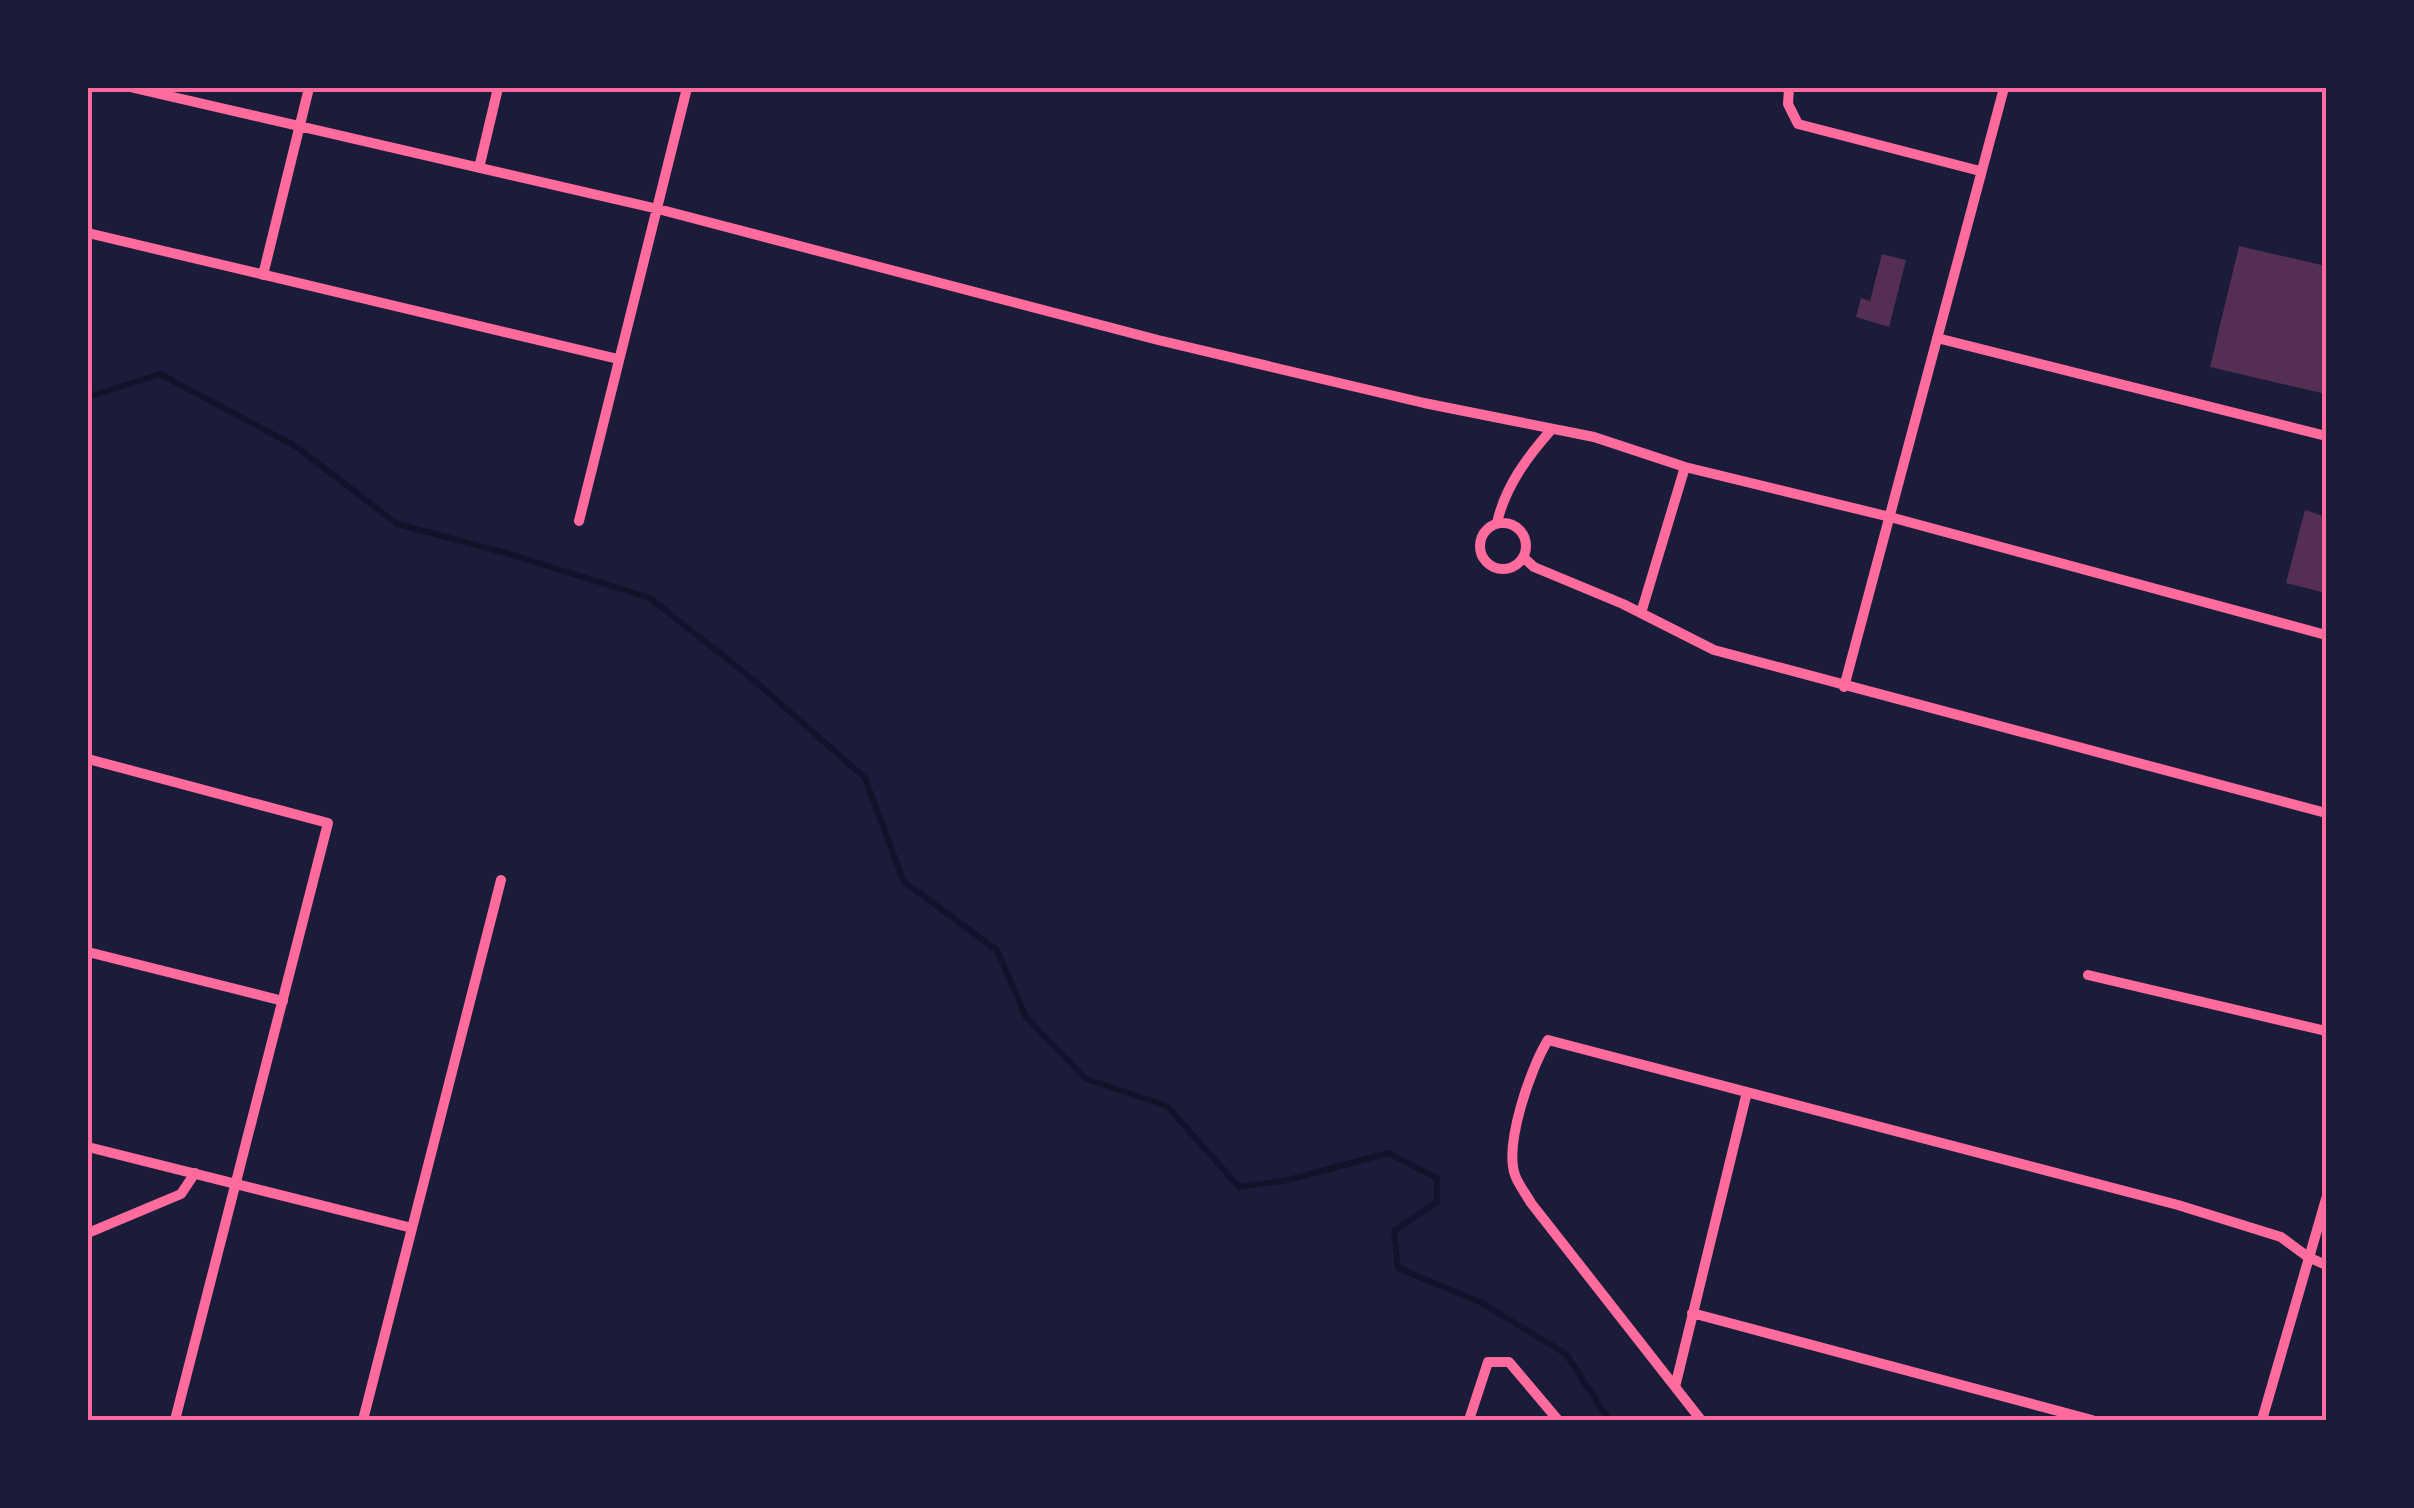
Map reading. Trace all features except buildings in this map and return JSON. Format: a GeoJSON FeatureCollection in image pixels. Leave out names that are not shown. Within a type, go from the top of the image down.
{"type":"FeatureCollection","features":[{"type":"Feature","properties":{"kind":"street"},"geometry":{"type":"LineString","coordinates":[[134,88],[658,209],[1158,340],[1424,404],[1594,437],[1685,467],[1890,517],[2326,635]]}},
{"type":"Feature","properties":{"kind":"street"},"geometry":{"type":"LineString","coordinates":[[263,274],[309,88]]}},
{"type":"Feature","properties":{"kind":"street"},"geometry":{"type":"LineString","coordinates":[[478,168],[498,88]]}},
{"type":"Feature","properties":{"kind":"street"},"geometry":{"type":"LineString","coordinates":[[579,521],[687,88]]}},
{"type":"Feature","properties":{"kind":"street"},"geometry":{"type":"LineString","coordinates":[[1789,88],[1788,104],[1798,124],[1980,171]]}},
{"type":"Feature","properties":{"kind":"street"},"geometry":{"type":"LineString","coordinates":[[1844,687],[2004,88]]}},
{"type":"Feature","properties":{"kind":"street"},"geometry":{"type":"LineString","coordinates":[[88,233],[618,359]]}},
{"type":"Feature","properties":{"kind":"street"},"geometry":{"type":"LineString","coordinates":[[1937,338],[2326,436]]}},
{"type":"Feature","properties":{"kind":"street"},"geometry":{"type":"LineString","coordinates":[[1498,523],[1503,497],[1535,447],[1552,429]]}},
{"type":"Feature","properties":{"kind":"street"},"geometry":{"type":"LineString","coordinates":[[1641,613],[1685,467]]}},
{"type":"Feature","properties":{"kind":"street"},"geometry":{"type":"LineString","coordinates":[[1498,523],[1513,524],[1527,543],[1524,558],[1504,569],[1484,560],[1481,538],[1498,523]]}},
{"type":"Feature","properties":{"kind":"street"},"geometry":{"type":"LineString","coordinates":[[1524,558],[1534,567],[1623,604],[1714,650],[2326,812]]}},
{"type":"Feature","properties":{"kind":"street"},"geometry":{"type":"LineString","coordinates":[[88,759],[328,823],[175,1420]]}},
{"type":"Feature","properties":{"kind":"street"},"geometry":{"type":"LineString","coordinates":[[364,1420],[501,880]]}},
{"type":"Feature","properties":{"kind":"street"},"geometry":{"type":"LineString","coordinates":[[88,952],[283,1000]]}},
{"type":"Feature","properties":{"kind":"street"},"geometry":{"type":"LineString","coordinates":[[2088,975],[2326,1031]]}},
{"type":"Feature","properties":{"kind":"street"},"geometry":{"type":"LineString","coordinates":[[1702,1420],[1531,1202],[1514,1174],[1512,1147],[1535,1061],[1548,1040],[2178,1205],[2281,1237],[2326,1265]]}},
{"type":"Feature","properties":{"kind":"street"},"geometry":{"type":"LineString","coordinates":[[1675,1387],[1747,1092]]}},
{"type":"Feature","properties":{"kind":"street"},"geometry":{"type":"LineString","coordinates":[[88,1147],[412,1228]]}},
{"type":"Feature","properties":{"kind":"street"},"geometry":{"type":"LineString","coordinates":[[88,1233],[182,1194],[195,1173]]}},
{"type":"Feature","properties":{"kind":"street"},"geometry":{"type":"LineString","coordinates":[[2262,1420],[2326,1199]]}},
{"type":"Feature","properties":{"kind":"street"},"geometry":{"type":"LineString","coordinates":[[1692,1313],[2092,1420]]}},
{"type":"Feature","properties":{"kind":"street"},"geometry":{"type":"LineString","coordinates":[[1469,1420],[1488,1362],[1509,1362],[1558,1420]]}},
{"type":"Feature","properties":{"kind":"waterway"},"geometry":{"type":"LineString","coordinates":[[88,397],[160,374],[297,447],[397,524],[650,598],[756,682],[865,778],[904,882],[997,950],[1026,1017],[1086,1079],[1167,1106],[1239,1187],[1288,1180],[1388,1153],[1437,1178],[1437,1202],[1394,1231],[1398,1268],[1480,1302],[1566,1354],[1609,1420]]}}]}
